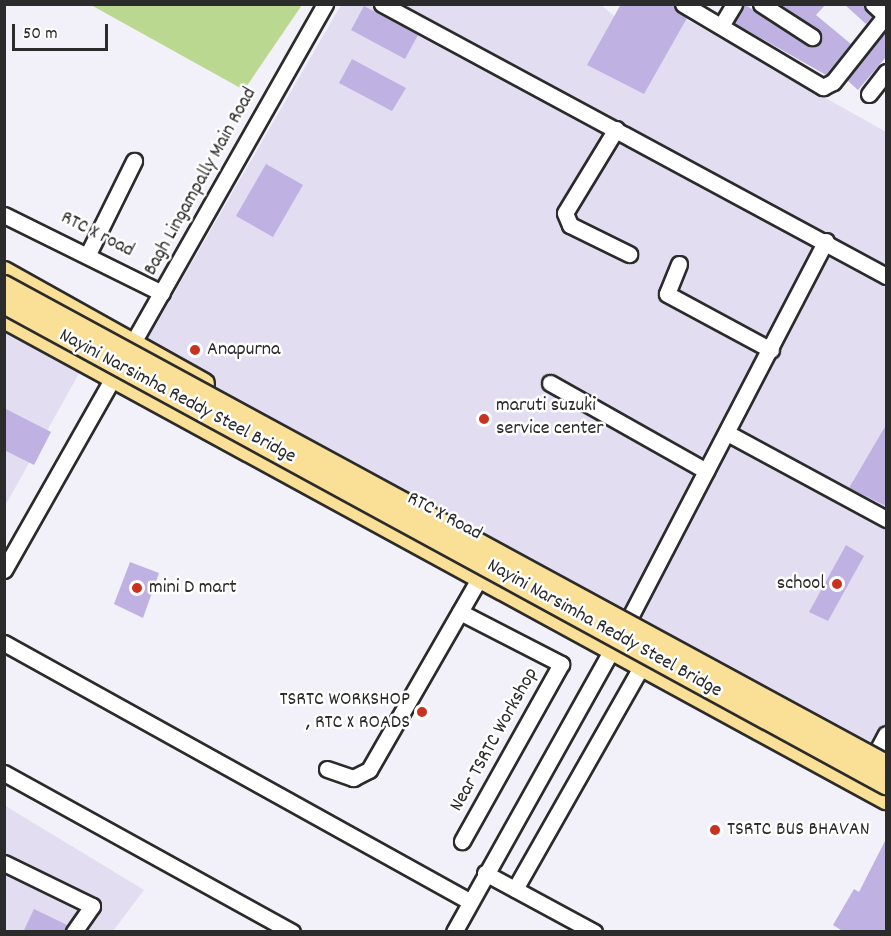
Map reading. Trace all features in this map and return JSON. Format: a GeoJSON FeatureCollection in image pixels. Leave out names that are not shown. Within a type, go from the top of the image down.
{"type":"FeatureCollection","features":[{"type":"Feature","properties":{"kind":"main road","name":"RTC X Road"},"geometry":{"type":"LineString","coordinates":[[4,272],[630,617],[884,751]]}},
{"type":"Feature","properties":{"kind":"main road","name":"Nayini Narsimha Reddy Steel Bridge"},"geometry":{"type":"LineString","coordinates":[[4,285],[884,751]]}},
{"type":"Feature","properties":{"kind":"main road","name":"Nayini Narsimha Reddy Steel Bridge"},"geometry":{"type":"LineString","coordinates":[[4,303],[886,784]]}},
{"type":"Feature","properties":{"kind":"main road","name":"RTC X Road"},"geometry":{"type":"LineString","coordinates":[[4,318],[112,379],[644,662],[886,799]]}},
{"type":"Feature","properties":{"kind":"street","name":"Bagh Lingampally Main Road"},"geometry":{"type":"LineString","coordinates":[[4,570],[325,4]]}},
{"type":"Feature","properties":{"kind":"street"},"geometry":{"type":"LineString","coordinates":[[382,4],[826,241],[886,276]]}},
{"type":"Feature","properties":{"kind":"street"},"geometry":{"type":"LineString","coordinates":[[683,4],[827,87],[886,16],[873,4]]}},
{"type":"Feature","properties":{"kind":"street"},"geometry":{"type":"LineString","coordinates":[[721,26],[735,4]]}},
{"type":"Feature","properties":{"kind":"street"},"geometry":{"type":"LineString","coordinates":[[761,4],[812,38]]}},
{"type":"Feature","properties":{"kind":"street"},"geometry":{"type":"LineString","coordinates":[[869,94],[886,72]]}},
{"type":"Feature","properties":{"kind":"street"},"geometry":{"type":"LineString","coordinates":[[616,129],[565,213],[570,225],[629,254]]}},
{"type":"Feature","properties":{"kind":"street"},"geometry":{"type":"LineString","coordinates":[[88,254],[134,161]]}},
{"type":"Feature","properties":{"kind":"street","name":"RTC X road"},"geometry":{"type":"LineString","coordinates":[[9,215],[162,293]]}},
{"type":"Feature","properties":{"kind":"street"},"geometry":{"type":"LineString","coordinates":[[454,932],[469,901],[630,617],[706,471],[729,434],[826,241]]}},
{"type":"Feature","properties":{"kind":"street"},"geometry":{"type":"LineString","coordinates":[[679,264],[667,294],[771,350]]}},
{"type":"Feature","properties":{"kind":"street"},"geometry":{"type":"LineString","coordinates":[[550,383],[706,471]]}},
{"type":"Feature","properties":{"kind":"street"},"geometry":{"type":"LineString","coordinates":[[729,434],[886,519]]}},
{"type":"Feature","properties":{"kind":"street"},"geometry":{"type":"LineString","coordinates":[[327,769],[353,778],[369,770],[481,575]]}},
{"type":"Feature","properties":{"kind":"street","name":"Near TSRTC Workshop"},"geometry":{"type":"LineString","coordinates":[[460,612],[561,664],[462,841]]}},
{"type":"Feature","properties":{"kind":"street"},"geometry":{"type":"LineString","coordinates":[[4,643],[469,901]]}},
{"type":"Feature","properties":{"kind":"street"},"geometry":{"type":"LineString","coordinates":[[515,889],[644,662]]}},
{"type":"Feature","properties":{"kind":"street"},"geometry":{"type":"LineString","coordinates":[[4,773],[292,932]]}},
{"type":"Feature","properties":{"kind":"street"},"geometry":{"type":"LineString","coordinates":[[4,863],[92,906],[74,932]]}},
{"type":"Feature","properties":{"kind":"street"},"geometry":{"type":"LineString","coordinates":[[485,873],[594,932]]}},
{"type":"Feature","properties":{"kind":"shaded area"},"geometry":{"type":"Polygon","coordinates":[[[600,4],[616,18],[661,5],[886,132],[886,725],[876,745],[143,347],[341,5],[600,4]]]}},
{"type":"Feature","properties":{"kind":"shaded area"},"geometry":{"type":"Polygon","coordinates":[[[5,325],[82,368],[5,506],[5,325]]]}},
{"type":"Feature","properties":{"kind":"shaded area"},"geometry":{"type":"Polygon","coordinates":[[[4,805],[144,890],[113,931],[5,931],[4,805]]]}},
{"type":"Feature","properties":{"kind":"green space"},"geometry":{"type":"Polygon","coordinates":[[[91,5],[302,5],[244,90],[91,5]]]}},
{"type":"Feature","properties":{"kind":"building"},"geometry":{"type":"Polygon","coordinates":[[[621,4],[673,4],[687,18],[644,94],[587,65],[621,4]]]}},
{"type":"Feature","properties":{"kind":"building"},"geometry":{"type":"Polygon","coordinates":[[[744,4],[812,47],[820,42],[820,32],[780,4],[826,4],[816,15],[851,44],[826,75],[734,23],[744,4]]]}},
{"type":"Feature","properties":{"kind":"building"},"geometry":{"type":"Polygon","coordinates":[[[844,4],[864,4],[872,17],[866,24],[844,4]]]}},
{"type":"Feature","properties":{"kind":"building"},"geometry":{"type":"Polygon","coordinates":[[[364,6],[418,35],[405,59],[351,30],[364,6]]]}},
{"type":"Feature","properties":{"kind":"building"},"geometry":{"type":"Polygon","coordinates":[[[886,30],[886,57],[858,90],[847,80],[886,30]]]}},
{"type":"Feature","properties":{"kind":"building"},"geometry":{"type":"Polygon","coordinates":[[[352,59],[406,88],[392,111],[339,83],[352,59]]]}},
{"type":"Feature","properties":{"kind":"building"},"geometry":{"type":"Polygon","coordinates":[[[266,164],[303,185],[273,237],[236,216],[266,164]]]}},
{"type":"Feature","properties":{"kind":"building"},"geometry":{"type":"Polygon","coordinates":[[[4,408],[51,432],[34,465],[4,450],[4,408]]]}},
{"type":"Feature","properties":{"kind":"building"},"geometry":{"type":"Polygon","coordinates":[[[886,425],[886,506],[849,488],[886,425]]]}},
{"type":"Feature","properties":{"kind":"building","name":"school"},"geometry":{"type":"Polygon","coordinates":[[[846,545],[864,556],[828,621],[809,612],[846,545]]]}},
{"type":"Feature","properties":{"kind":"building","name":"mini D mart"},"geometry":{"type":"Polygon","coordinates":[[[130,562],[159,573],[143,618],[114,604],[130,562]]]}},
{"type":"Feature","properties":{"kind":"building"},"geometry":{"type":"Polygon","coordinates":[[[886,839],[886,932],[844,932],[833,925],[854,889],[859,892],[886,839]]]}},
{"type":"Feature","properties":{"kind":"building"},"geometry":{"type":"Polygon","coordinates":[[[34,909],[67,925],[64,932],[23,932],[34,909]]]}},
{"type":"Feature","properties":{"kind":"place","name":"Anapurna"},"geometry":{"type":"Point","coordinates":[195,350]}},
{"type":"Feature","properties":{"kind":"place","name":"maruti suzuki service center"},"geometry":{"type":"Point","coordinates":[484,419]}},
{"type":"Feature","properties":{"kind":"place","name":"school"},"geometry":{"type":"Point","coordinates":[837,584]}},
{"type":"Feature","properties":{"kind":"place","name":"mini D mart"},"geometry":{"type":"Point","coordinates":[137,588]}},
{"type":"Feature","properties":{"kind":"place","name":"TSRTC WORKSHOP , RTC X ROADS"},"geometry":{"type":"Point","coordinates":[422,712]}},
{"type":"Feature","properties":{"kind":"place","name":"TSRTC BUS BHAVAN"},"geometry":{"type":"Point","coordinates":[715,830]}}]}
